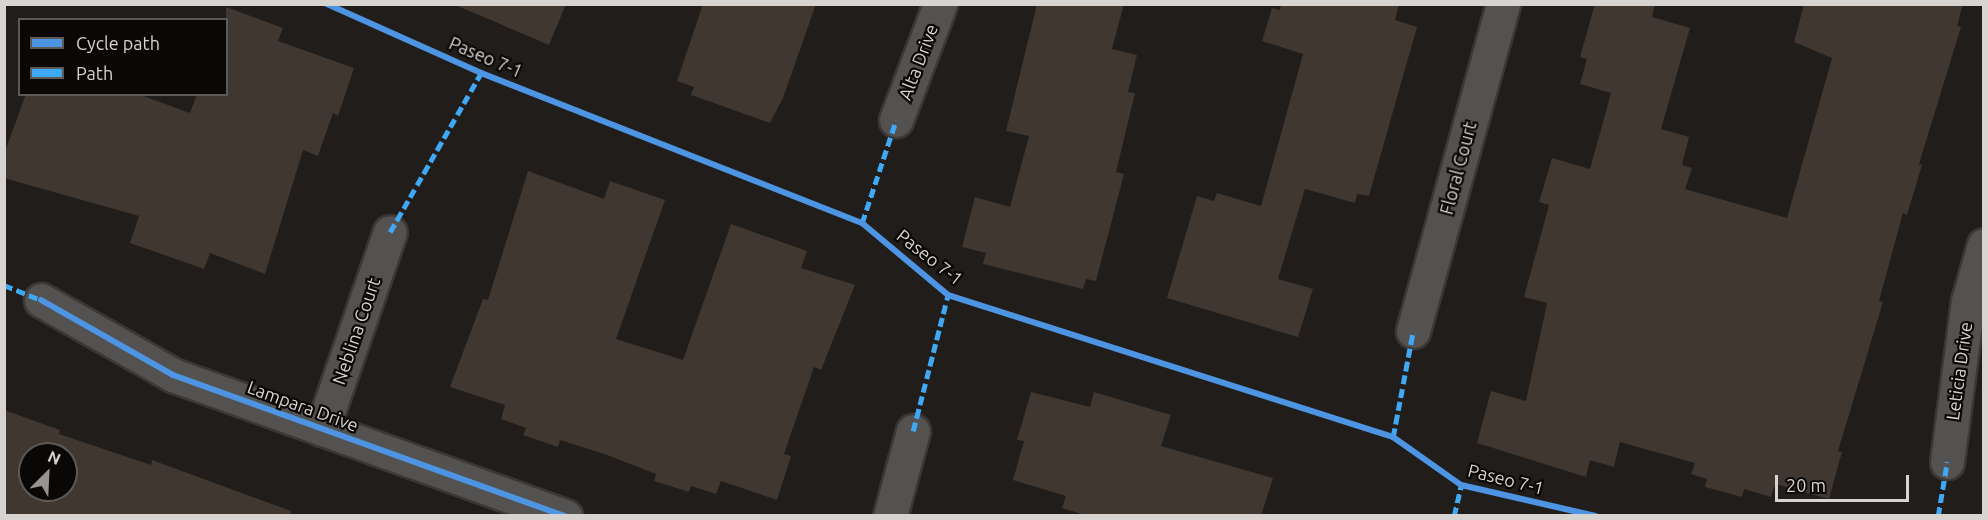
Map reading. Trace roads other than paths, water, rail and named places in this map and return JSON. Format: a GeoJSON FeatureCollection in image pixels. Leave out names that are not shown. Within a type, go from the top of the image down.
{"type":"FeatureCollection","features":[{"type":"Feature","properties":{"kind":"street","name":"Alta Drive"},"geometry":{"type":"LineString","coordinates":[[896,120],[940,4]]}},
{"type":"Feature","properties":{"kind":"street","name":"Floral Court"},"geometry":{"type":"LineString","coordinates":[[1413,331],[1503,4]]}},
{"type":"Feature","properties":{"kind":"street","name":"Neblina Court"},"geometry":{"type":"LineString","coordinates":[[322,429],[390,232]]}},
{"type":"Feature","properties":{"kind":"street","name":"Leticia Drive"},"geometry":{"type":"LineString","coordinates":[[1947,462],[1968,301],[1983,245]]}},
{"type":"Feature","properties":{"kind":"street","name":"Lampara Drive"},"geometry":{"type":"LineString","coordinates":[[41,300],[173,375],[565,516]]}},
{"type":"Feature","properties":{"kind":"street"},"geometry":{"type":"LineString","coordinates":[[890,516],[913,431]]}}]}
